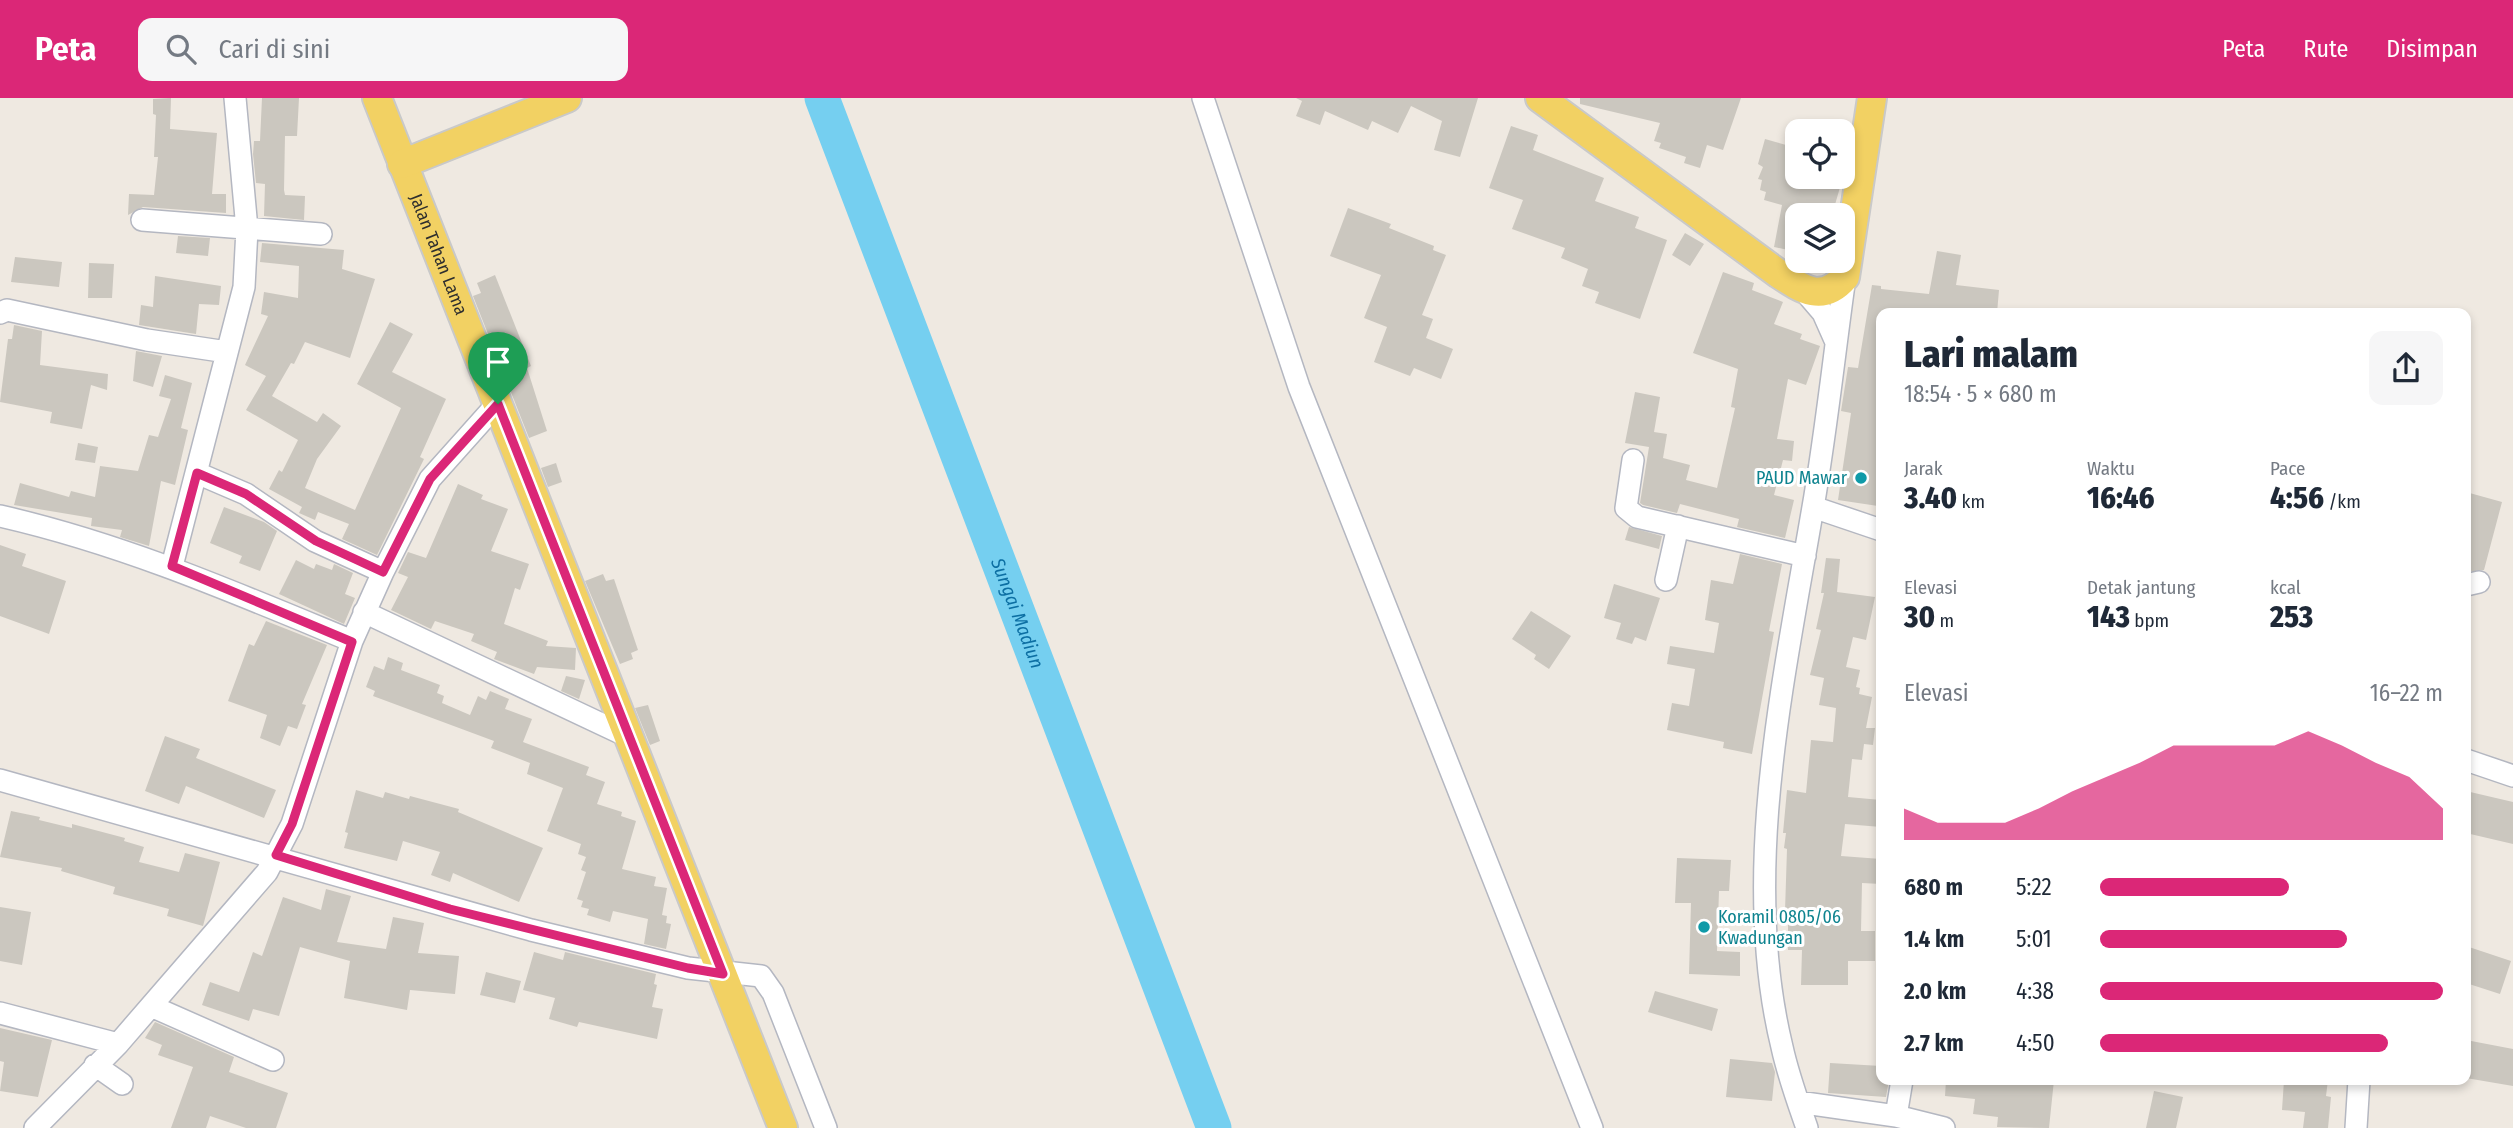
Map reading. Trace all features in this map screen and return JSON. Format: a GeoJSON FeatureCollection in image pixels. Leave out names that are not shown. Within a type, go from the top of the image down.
{"type":"FeatureCollection","features":[{"type":"Feature","properties":{"kind":"main road","name":"Jalan Tahan Lama"},"geometry":{"type":"LineString","coordinates":[[376,98],[783,1128]]}},
{"type":"Feature","properties":{"kind":"main road"},"geometry":{"type":"LineString","coordinates":[[402,164],[567,98]]}},
{"type":"Feature","properties":{"kind":"main road"},"geometry":{"type":"LineString","coordinates":[[1540,98],[1805,292],[1825,293],[1836,288],[1845,277],[1872,98]]}},
{"type":"Feature","properties":{"kind":"street"},"geometry":{"type":"LineString","coordinates":[[172,566],[244,286],[247,229],[235,98],[219,98]]}},
{"type":"Feature","properties":{"kind":"street"},"geometry":{"type":"LineString","coordinates":[[1203,98],[1299,387],[1592,1128]]}},
{"type":"Feature","properties":{"kind":"street"},"geometry":{"type":"LineString","coordinates":[[142,220],[321,234]]}},
{"type":"Feature","properties":{"kind":"street"},"geometry":{"type":"LineString","coordinates":[[1807,1128],[1782,1048],[1774,1009],[1765,915],[1769,773],[1813,507],[1845,277]]}},
{"type":"Feature","properties":{"kind":"street"},"geometry":{"type":"LineString","coordinates":[[1805,292],[1823,313],[1836,342]]}},
{"type":"Feature","properties":{"kind":"street"},"geometry":{"type":"LineString","coordinates":[[0,313],[7,310],[147,341],[227,352]]}},
{"type":"Feature","properties":{"kind":"street"},"geometry":{"type":"LineString","coordinates":[[35,1128],[118,1044],[267,872],[292,824],[352,642],[383,572],[430,479],[498,404]]}},
{"type":"Feature","properties":{"kind":"street"},"geometry":{"type":"LineString","coordinates":[[1633,460],[1626,508],[1637,517],[1805,556]]}},
{"type":"Feature","properties":{"kind":"street"},"geometry":{"type":"LineString","coordinates":[[197,473],[246,494],[316,541],[383,572]]}},
{"type":"Feature","properties":{"kind":"street"},"geometry":{"type":"LineString","coordinates":[[1813,507],[1876,528]]}},
{"type":"Feature","properties":{"kind":"street"},"geometry":{"type":"LineString","coordinates":[[0,516],[106,544],[172,566],[352,642]]}},
{"type":"Feature","properties":{"kind":"street"},"geometry":{"type":"LineString","coordinates":[[1665,580],[1678,526]]}},
{"type":"Feature","properties":{"kind":"street"},"geometry":{"type":"LineString","coordinates":[[364,612],[631,738]]}},
{"type":"Feature","properties":{"kind":"street"},"geometry":{"type":"LineString","coordinates":[[2471,762],[2513,776]]}},
{"type":"Feature","properties":{"kind":"street"},"geometry":{"type":"LineString","coordinates":[[0,780],[276,855],[450,909],[688,968],[723,974],[752,973],[767,980],[827,1128]]}},
{"type":"Feature","properties":{"kind":"street"},"geometry":{"type":"LineString","coordinates":[[151,1006],[273,1060]]}},
{"type":"Feature","properties":{"kind":"street"},"geometry":{"type":"LineString","coordinates":[[0,1013],[118,1044]]}},
{"type":"Feature","properties":{"kind":"street"},"geometry":{"type":"LineString","coordinates":[[95,1065],[122,1084]]}},
{"type":"Feature","properties":{"kind":"street"},"geometry":{"type":"LineString","coordinates":[[1896,1116],[1901,1085]]}},
{"type":"Feature","properties":{"kind":"street"},"geometry":{"type":"LineString","coordinates":[[2356,1128],[2359,1085]]}},
{"type":"Feature","properties":{"kind":"street"},"geometry":{"type":"LineString","coordinates":[[1798,1101],[1896,1116],[1944,1128]]}},
{"type":"Feature","properties":{"kind":"building"},"geometry":{"type":"Polygon","coordinates":[[[171,98],[170,129],[217,133],[212,194],[226,194],[226,213],[143,207],[128,215],[129,194],[154,195],[158,157],[154,157],[156,115],[153,114],[153,99],[171,98]]]}},
{"type":"Feature","properties":{"kind":"building"},"geometry":{"type":"Polygon","coordinates":[[[262,98],[299,98],[297,136],[285,136],[284,190],[285,195],[305,196],[304,220],[264,216],[265,184],[256,183],[253,154],[254,141],[260,141],[262,98]]]}},
{"type":"Feature","properties":{"kind":"building"},"geometry":{"type":"Polygon","coordinates":[[[1296,98],[1478,98],[1460,157],[1434,150],[1442,121],[1411,106],[1398,133],[1372,121],[1368,130],[1325,111],[1320,125],[1296,116],[1302,101],[1296,98]]]}},
{"type":"Feature","properties":{"kind":"building"},"geometry":{"type":"Polygon","coordinates":[[[1580,98],[1741,98],[1723,150],[1707,145],[1700,168],[1684,163],[1686,157],[1659,148],[1661,143],[1654,141],[1660,123],[1580,104],[1580,98]]]}},
{"type":"Feature","properties":{"kind":"building"},"geometry":{"type":"Polygon","coordinates":[[[1511,126],[1538,135],[1533,150],[1604,178],[1595,201],[1639,217],[1635,228],[1667,240],[1640,319],[1595,303],[1599,292],[1582,286],[1588,269],[1561,258],[1565,248],[1512,229],[1523,200],[1489,188],[1511,126]]]}},
{"type":"Feature","properties":{"kind":"building"},"geometry":{"type":"Polygon","coordinates":[[[1765,139],[1785,145],[1785,189],[1840,189],[1835,203],[1785,203],[1785,249],[1774,247],[1782,205],[1764,200],[1766,192],[1760,190],[1762,180],[1758,179],[1763,167],[1758,164],[1765,139]]]}},
{"type":"Feature","properties":{"kind":"building"},"geometry":{"type":"Polygon","coordinates":[[[1348,208],[1391,224],[1389,228],[1434,246],[1433,250],[1446,255],[1422,315],[1433,319],[1426,338],[1453,349],[1441,379],[1414,368],[1410,376],[1374,362],[1387,327],[1364,318],[1381,275],[1330,256],[1348,208]]]}},
{"type":"Feature","properties":{"kind":"building"},"geometry":{"type":"Polygon","coordinates":[[[1685,233],[1704,244],[1690,266],[1672,255],[1685,233]]]}},
{"type":"Feature","properties":{"kind":"building"},"geometry":{"type":"Polygon","coordinates":[[[178,236],[210,238],[208,256],[176,253],[178,236]]]}},
{"type":"Feature","properties":{"kind":"building"},"geometry":{"type":"Polygon","coordinates":[[[262,243],[344,250],[342,269],[375,279],[350,358],[305,342],[272,396],[317,422],[323,413],[341,426],[317,459],[305,488],[355,510],[401,408],[357,384],[390,322],[413,334],[392,372],[446,399],[420,457],[424,459],[377,555],[342,539],[349,524],[318,512],[315,520],[299,513],[302,507],[269,489],[279,470],[282,472],[298,440],[246,410],[266,376],[245,365],[268,316],[261,314],[264,292],[298,298],[299,266],[260,262],[262,243]]]}},
{"type":"Feature","properties":{"kind":"building"},"geometry":{"type":"Polygon","coordinates":[[[1937,251],[1961,255],[1956,285],[1999,290],[1997,308],[1876,308],[1876,506],[1838,500],[1851,413],[1841,411],[1848,367],[1858,368],[1872,285],[1881,286],[1881,289],[1929,294],[1937,251]]]}},
{"type":"Feature","properties":{"kind":"building"},"geometry":{"type":"Polygon","coordinates":[[[15,257],[62,262],[59,287],[11,282],[15,257]]]}},
{"type":"Feature","properties":{"kind":"building"},"geometry":{"type":"Polygon","coordinates":[[[89,263],[114,264],[112,298],[88,298],[89,263]]]}},
{"type":"Feature","properties":{"kind":"building"},"geometry":{"type":"Polygon","coordinates":[[[1723,272],[1754,283],[1752,290],[1783,302],[1774,324],[1802,334],[1800,339],[1820,346],[1806,385],[1788,379],[1777,439],[1794,441],[1792,461],[1783,460],[1774,495],[1794,500],[1785,538],[1737,527],[1739,519],[1680,504],[1677,513],[1643,505],[1640,503],[1649,447],[1625,443],[1635,392],[1660,397],[1654,432],[1667,434],[1663,458],[1690,465],[1686,480],[1717,488],[1735,408],[1731,407],[1738,369],[1693,353],[1723,272]]]}},
{"type":"Feature","properties":{"kind":"building"},"geometry":{"type":"Polygon","coordinates":[[[495,275],[531,366],[527,368],[547,431],[529,438],[473,296],[481,293],[477,283],[495,275]]]}},
{"type":"Feature","properties":{"kind":"building"},"geometry":{"type":"Polygon","coordinates":[[[155,276],[221,286],[219,305],[199,304],[196,334],[139,325],[141,305],[153,307],[155,276]]]}},
{"type":"Feature","properties":{"kind":"building"},"geometry":{"type":"Polygon","coordinates":[[[14,325],[42,331],[40,365],[108,374],[107,390],[91,385],[82,429],[50,423],[52,412],[0,402],[8,339],[12,339],[14,325]]]}},
{"type":"Feature","properties":{"kind":"building"},"geometry":{"type":"Polygon","coordinates":[[[136,351],[162,356],[153,387],[133,381],[136,351]]]}},
{"type":"Feature","properties":{"kind":"building"},"geometry":{"type":"Polygon","coordinates":[[[165,375],[192,383],[181,428],[188,430],[175,485],[161,481],[149,546],[120,537],[122,530],[91,526],[92,518],[14,505],[20,483],[69,497],[71,491],[95,497],[100,466],[138,471],[149,435],[158,437],[171,399],[159,396],[165,375]]]}},
{"type":"Feature","properties":{"kind":"building"},"geometry":{"type":"Polygon","coordinates":[[[78,443],[98,447],[95,463],[75,460],[78,443]]]}},
{"type":"Feature","properties":{"kind":"building"},"geometry":{"type":"Polygon","coordinates":[[[556,463],[562,482],[548,487],[541,468],[556,463]]]}},
{"type":"Feature","properties":{"kind":"building"},"geometry":{"type":"Polygon","coordinates":[[[458,484],[483,495],[481,499],[508,509],[491,551],[529,564],[520,590],[515,588],[504,624],[548,641],[546,646],[576,648],[575,670],[537,667],[534,674],[494,659],[497,652],[471,641],[474,634],[435,621],[431,629],[391,610],[408,577],[398,573],[408,552],[426,558],[458,484]]]}},
{"type":"Feature","properties":{"kind":"building"},"geometry":{"type":"Polygon","coordinates":[[[2471,493],[2502,502],[2484,570],[2471,571],[2471,493]]]}},
{"type":"Feature","properties":{"kind":"building"},"geometry":{"type":"Polygon","coordinates":[[[224,507],[264,522],[277,531],[260,571],[239,563],[242,556],[210,543],[224,507]]]}},
{"type":"Feature","properties":{"kind":"building"},"geometry":{"type":"Polygon","coordinates":[[[1629,527],[1662,536],[1659,549],[1625,540],[1629,527]]]}},
{"type":"Feature","properties":{"kind":"building"},"geometry":{"type":"Polygon","coordinates":[[[0,545],[26,554],[22,566],[66,581],[49,634],[0,616],[0,545]]]}},
{"type":"Feature","properties":{"kind":"building"},"geometry":{"type":"Polygon","coordinates":[[[1740,554],[1782,564],[1769,631],[1774,632],[1752,754],[1723,748],[1724,742],[1667,730],[1672,703],[1689,706],[1695,669],[1667,664],[1670,646],[1714,653],[1719,623],[1705,620],[1711,580],[1733,584],[1740,554]]]}},
{"type":"Feature","properties":{"kind":"building"},"geometry":{"type":"Polygon","coordinates":[[[1826,558],[1840,559],[1837,592],[1875,597],[1866,640],[1853,637],[1846,667],[1860,670],[1856,687],[1860,688],[1859,694],[1872,697],[1866,728],[1875,728],[1873,745],[1864,744],[1862,760],[1852,759],[1848,797],[1876,800],[1876,827],[1845,824],[1841,856],[1876,859],[1876,884],[1862,883],[1861,931],[1875,931],[1875,961],[1848,961],[1848,985],[1801,985],[1802,950],[1788,950],[1788,911],[1785,911],[1787,849],[1784,848],[1786,833],[1783,833],[1787,790],[1806,793],[1811,740],[1833,742],[1836,708],[1819,705],[1824,678],[1810,675],[1821,630],[1816,629],[1824,593],[1821,593],[1826,558]]]}},
{"type":"Feature","properties":{"kind":"building"},"geometry":{"type":"Polygon","coordinates":[[[296,560],[314,569],[316,564],[332,570],[334,564],[353,573],[345,594],[355,598],[344,624],[279,594],[296,560]]]}},
{"type":"Feature","properties":{"kind":"building"},"geometry":{"type":"Polygon","coordinates":[[[603,574],[606,581],[614,579],[638,650],[631,653],[633,659],[620,664],[585,581],[603,574]]]}},
{"type":"Feature","properties":{"kind":"building"},"geometry":{"type":"Polygon","coordinates":[[[1614,584],[1660,598],[1646,641],[1635,637],[1632,644],[1616,639],[1621,623],[1604,618],[1614,584]]]}},
{"type":"Feature","properties":{"kind":"building"},"geometry":{"type":"Polygon","coordinates":[[[1531,611],[1571,636],[1549,669],[1534,659],[1536,655],[1512,639],[1531,611]]]}},
{"type":"Feature","properties":{"kind":"building"},"geometry":{"type":"Polygon","coordinates":[[[266,621],[327,645],[302,704],[306,705],[297,729],[288,726],[280,746],[260,738],[267,715],[228,701],[249,644],[254,646],[266,621]]]}},
{"type":"Feature","properties":{"kind":"building"},"geometry":{"type":"Polygon","coordinates":[[[388,657],[403,663],[401,670],[440,685],[437,693],[444,696],[442,703],[470,715],[478,696],[486,700],[490,691],[509,699],[505,709],[532,719],[523,742],[589,767],[586,775],[605,782],[597,804],[622,812],[621,816],[636,821],[622,869],[656,877],[654,886],[667,888],[662,915],[667,916],[666,923],[671,924],[666,949],[644,944],[648,919],[613,911],[610,922],[587,915],[589,909],[581,907],[583,901],[577,899],[586,872],[581,870],[586,857],[578,854],[581,844],[547,831],[563,788],[527,774],[530,763],[491,748],[494,741],[373,696],[375,691],[366,687],[374,666],[384,670],[388,657]]]}},
{"type":"Feature","properties":{"kind":"building"},"geometry":{"type":"Polygon","coordinates":[[[566,676],[585,680],[579,699],[561,691],[566,676]]]}},
{"type":"Feature","properties":{"kind":"building"},"geometry":{"type":"Polygon","coordinates":[[[648,705],[660,741],[650,745],[635,708],[648,705]]]}},
{"type":"Feature","properties":{"kind":"building"},"geometry":{"type":"Polygon","coordinates":[[[165,736],[200,749],[196,758],[276,790],[264,818],[186,786],[179,804],[145,791],[165,736]]]}},
{"type":"Feature","properties":{"kind":"building"},"geometry":{"type":"Polygon","coordinates":[[[356,790],[383,798],[385,792],[409,799],[410,796],[459,809],[458,812],[543,848],[519,902],[453,873],[450,882],[431,875],[440,852],[403,841],[397,861],[344,848],[348,833],[345,832],[356,790]]]}},
{"type":"Feature","properties":{"kind":"building"},"geometry":{"type":"Polygon","coordinates":[[[2471,792],[2513,802],[2513,844],[2471,834],[2471,792]]]}},
{"type":"Feature","properties":{"kind":"building"},"geometry":{"type":"Polygon","coordinates":[[[11,811],[72,828],[72,824],[125,838],[124,841],[144,847],[139,862],[179,872],[185,853],[220,862],[203,926],[167,916],[169,909],[113,894],[115,887],[61,871],[62,868],[0,857],[11,811]]]}},
{"type":"Feature","properties":{"kind":"building","name":"Koramil 0805/06 Kwadungan"},"geometry":{"type":"Polygon","coordinates":[[[1677,858],[1731,860],[1729,891],[1719,891],[1717,951],[1740,952],[1740,976],[1689,974],[1691,903],[1675,903],[1677,858]]]}},
{"type":"Feature","properties":{"kind":"building"},"geometry":{"type":"Polygon","coordinates":[[[326,889],[351,896],[337,942],[386,949],[393,917],[424,923],[418,953],[459,956],[455,994],[410,990],[407,1010],[344,998],[350,961],[300,947],[279,1016],[253,1009],[249,1021],[202,1005],[210,982],[239,992],[253,952],[262,956],[283,897],[321,910],[326,889]]]}},
{"type":"Feature","properties":{"kind":"building"},"geometry":{"type":"Polygon","coordinates":[[[0,907],[31,912],[22,965],[0,961],[0,907]]]}},
{"type":"Feature","properties":{"kind":"building"},"geometry":{"type":"Polygon","coordinates":[[[2471,948],[2511,961],[2500,994],[2471,985],[2471,948]]]}},
{"type":"Feature","properties":{"kind":"building"},"geometry":{"type":"Polygon","coordinates":[[[534,952],[563,960],[565,952],[656,974],[654,984],[657,985],[652,1007],[663,1009],[657,1039],[579,1022],[577,1027],[549,1019],[555,998],[523,990],[534,952]]]}},
{"type":"Feature","properties":{"kind":"building"},"geometry":{"type":"Polygon","coordinates":[[[486,972],[521,981],[515,1003],[480,995],[486,972]]]}},
{"type":"Feature","properties":{"kind":"building"},"geometry":{"type":"Polygon","coordinates":[[[1655,991],[1718,1009],[1712,1031],[1648,1012],[1655,991]]]}},
{"type":"Feature","properties":{"kind":"building"},"geometry":{"type":"Polygon","coordinates":[[[155,1022],[234,1057],[229,1072],[288,1093],[276,1128],[246,1128],[210,1116],[206,1128],[171,1128],[193,1067],[158,1055],[162,1045],[145,1038],[155,1022]]]}},
{"type":"Feature","properties":{"kind":"building"},"geometry":{"type":"Polygon","coordinates":[[[0,1028],[52,1040],[38,1097],[0,1091],[4,1062],[0,1061],[0,1028]]]}},
{"type":"Feature","properties":{"kind":"building"},"geometry":{"type":"Polygon","coordinates":[[[2471,1041],[2513,1049],[2513,1086],[2471,1079],[2471,1041]]]}},
{"type":"Feature","properties":{"kind":"building"},"geometry":{"type":"Polygon","coordinates":[[[1730,1059],[1772,1063],[1775,1072],[1772,1101],[1726,1097],[1730,1059]]]}},
{"type":"Feature","properties":{"kind":"building"},"geometry":{"type":"Polygon","coordinates":[[[1830,1063],[1876,1066],[1876,1085],[1888,1085],[1886,1097],[1828,1093],[1830,1063]]]}},
{"type":"Feature","properties":{"kind":"building"},"geometry":{"type":"Polygon","coordinates":[[[1946,1085],[2053,1085],[2049,1128],[1997,1127],[1998,1117],[1973,1114],[1975,1099],[1945,1096],[1946,1085]]]}},
{"type":"Feature","properties":{"kind":"building"},"geometry":{"type":"Polygon","coordinates":[[[2284,1085],[2327,1085],[2326,1096],[2331,1097],[2328,1128],[2303,1128],[2305,1112],[2282,1110],[2284,1085]]]}},
{"type":"Feature","properties":{"kind":"building"},"geometry":{"type":"Polygon","coordinates":[[[2154,1091],[2183,1097],[2176,1128],[2146,1128],[2154,1091]]]}},
{"type":"Feature","properties":{"kind":"waterway","name":"Sungai Madiun"},"geometry":{"type":"LineString","coordinates":[[822,98],[1214,1128]]}},
{"type":"Feature","properties":{"kind":"place","name":"PAUD Mawar"},"geometry":{"type":"Point","coordinates":[1861,478]}},
{"type":"Feature","properties":{"kind":"place","name":"Koramil 0805/06 Kwadungan"},"geometry":{"type":"Point","coordinates":[1704,927]}},
{"type":"Feature","properties":{"kind":"route"},"geometry":{"type":"LineString","coordinates":[[498,404],[723,974],[688,968],[450,909],[276,855],[292,824],[352,642],[172,566],[197,473],[246,494],[316,541],[383,572],[430,479],[498,404]]}}]}
